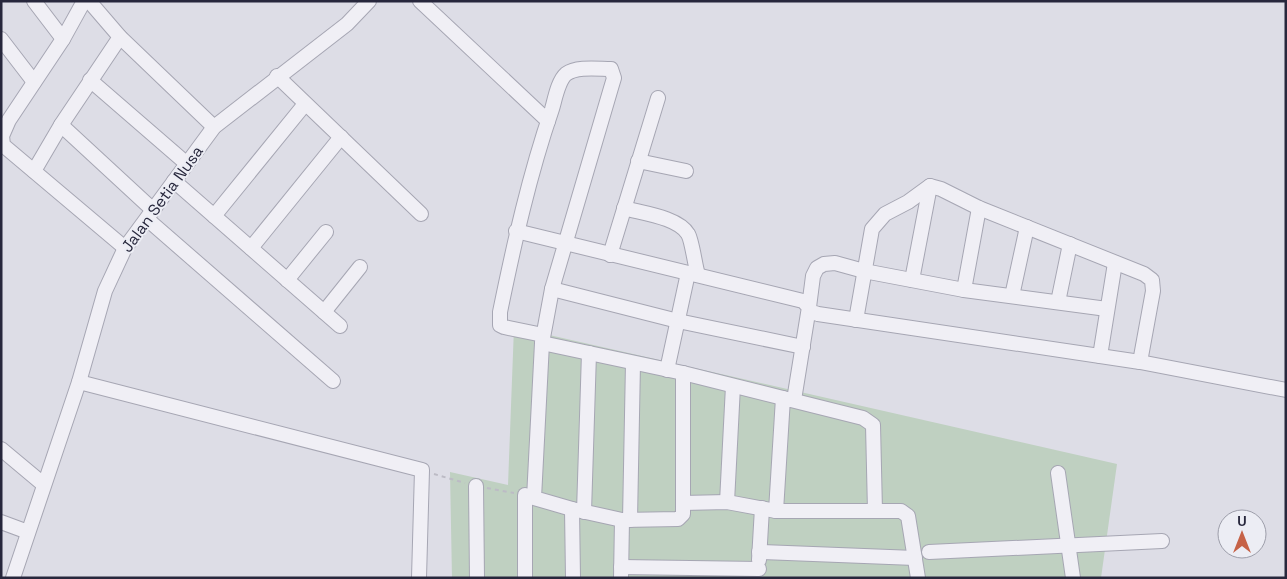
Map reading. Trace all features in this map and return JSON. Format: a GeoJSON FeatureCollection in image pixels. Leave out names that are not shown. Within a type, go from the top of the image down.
{"type":"FeatureCollection","features":[{"type":"Feature","properties":{"kind":"street"},"geometry":{"type":"LineString","coordinates":[[34,1],[63,39]]}},
{"type":"Feature","properties":{"kind":"street"},"geometry":{"type":"LineString","coordinates":[[84,1],[63,39],[9,120],[2,136],[4,145],[125,248]]}},
{"type":"Feature","properties":{"kind":"street"},"geometry":{"type":"LineString","coordinates":[[89,1],[120,37],[214,126]]}},
{"type":"Feature","properties":{"kind":"street","name":"Jalan Setia Nusa"},"geometry":{"type":"LineString","coordinates":[[13,578],[43,484],[79,382],[105,291],[125,248],[214,126],[347,24],[369,1]]}},
{"type":"Feature","properties":{"kind":"street"},"geometry":{"type":"LineString","coordinates":[[420,1],[548,121]]}},
{"type":"Feature","properties":{"kind":"street"},"geometry":{"type":"LineString","coordinates":[[34,171],[61,125],[120,37]]}},
{"type":"Feature","properties":{"kind":"street"},"geometry":{"type":"LineString","coordinates":[[1,39],[34,82]]}},
{"type":"Feature","properties":{"kind":"street"},"geometry":{"type":"LineString","coordinates":[[683,374],[683,514],[678,519],[626,520],[578,511],[534,498],[543,339],[552,289],[614,78],[611,69],[576,70],[566,74],[560,83],[548,121],[516,231],[500,312],[500,325],[504,327],[543,339],[589,353],[667,370],[863,418],[873,425],[875,511]]}},
{"type":"Feature","properties":{"kind":"street"},"geometry":{"type":"LineString","coordinates":[[277,76],[421,214]]}},
{"type":"Feature","properties":{"kind":"street"},"geometry":{"type":"LineString","coordinates":[[90,80],[187,164]]}},
{"type":"Feature","properties":{"kind":"street"},"geometry":{"type":"LineString","coordinates":[[610,255],[658,98]]}},
{"type":"Feature","properties":{"kind":"street"},"geometry":{"type":"LineString","coordinates":[[214,216],[306,104]]}},
{"type":"Feature","properties":{"kind":"street"},"geometry":{"type":"LineString","coordinates":[[61,125],[150,215],[333,381]]}},
{"type":"Feature","properties":{"kind":"street"},"geometry":{"type":"LineString","coordinates":[[251,248],[341,137]]}},
{"type":"Feature","properties":{"kind":"street"},"geometry":{"type":"LineString","coordinates":[[638,161],[686,170]]}},
{"type":"Feature","properties":{"kind":"street"},"geometry":{"type":"LineString","coordinates":[[174,181],[340,326]]}},
{"type":"Feature","properties":{"kind":"street"},"geometry":{"type":"LineString","coordinates":[[930,186],[941,189],[979,208],[1144,274],[1152,280],[1153,291],[1140,362]]}},
{"type":"Feature","properties":{"kind":"street"},"geometry":{"type":"LineString","coordinates":[[856,320],[872,229],[885,214],[908,202],[930,186]]}},
{"type":"Feature","properties":{"kind":"street"},"geometry":{"type":"LineString","coordinates":[[912,280],[930,186]]}},
{"type":"Feature","properties":{"kind":"street"},"geometry":{"type":"LineString","coordinates":[[624,208],[663,218],[678,225],[688,234],[693,274],[678,320],[667,370]]}},
{"type":"Feature","properties":{"kind":"street"},"geometry":{"type":"LineString","coordinates":[[964,290],[979,208]]}},
{"type":"Feature","properties":{"kind":"street"},"geometry":{"type":"LineString","coordinates":[[1012,296],[1027,227]]}},
{"type":"Feature","properties":{"kind":"street"},"geometry":{"type":"LineString","coordinates":[[516,231],[803,301],[812,312],[818,314],[1140,362],[1286,390]]}},
{"type":"Feature","properties":{"kind":"street"},"geometry":{"type":"LineString","coordinates":[[287,280],[326,232]]}},
{"type":"Feature","properties":{"kind":"street"},"geometry":{"type":"LineString","coordinates":[[1058,302],[1070,244]]}},
{"type":"Feature","properties":{"kind":"street"},"geometry":{"type":"LineString","coordinates":[[633,363],[626,520],[621,572],[759,574],[759,552],[789,400],[803,347],[813,276],[817,268],[824,264],[835,263],[864,271],[964,290],[1107,309]]}},
{"type":"Feature","properties":{"kind":"street"},"geometry":{"type":"LineString","coordinates":[[1100,356],[1115,263]]}},
{"type":"Feature","properties":{"kind":"street"},"geometry":{"type":"LineString","coordinates":[[324,312],[360,267]]}},
{"type":"Feature","properties":{"kind":"street"},"geometry":{"type":"LineString","coordinates":[[552,289],[678,320],[803,347]]}},
{"type":"Feature","properties":{"kind":"street"},"geometry":{"type":"LineString","coordinates":[[573,578],[589,353]]}},
{"type":"Feature","properties":{"kind":"street"},"geometry":{"type":"LineString","coordinates":[[79,382],[422,470],[419,578]]}},
{"type":"Feature","properties":{"kind":"street"},"geometry":{"type":"LineString","coordinates":[[727,502],[733,386]]}},
{"type":"Feature","properties":{"kind":"street"},"geometry":{"type":"LineString","coordinates":[[1,449],[43,484]]}},
{"type":"Feature","properties":{"kind":"street"},"geometry":{"type":"LineString","coordinates":[[1058,473],[1073,578]]}},
{"type":"Feature","properties":{"kind":"street"},"geometry":{"type":"LineString","coordinates":[[476,486],[477,578]]}},
{"type":"Feature","properties":{"kind":"street"},"geometry":{"type":"LineString","coordinates":[[524,495],[525,578]]}},
{"type":"Feature","properties":{"kind":"street"},"geometry":{"type":"LineString","coordinates":[[683,503],[727,502],[769,509],[901,511],[908,516],[918,578]]}},
{"type":"Feature","properties":{"kind":"street"},"geometry":{"type":"LineString","coordinates":[[1,522],[28,532]]}},
{"type":"Feature","properties":{"kind":"street"},"geometry":{"type":"LineString","coordinates":[[929,552],[1162,541]]}},
{"type":"Feature","properties":{"kind":"street"},"geometry":{"type":"LineString","coordinates":[[759,552],[915,558]]}},
{"type":"Feature","properties":{"kind":"path"},"geometry":{"type":"LineString","coordinates":[[422,470],[476,486],[524,495]]}},
{"type":"Feature","properties":{"kind":"green space"},"geometry":{"type":"Polygon","coordinates":[[[514,327],[1117,464],[1101,578],[452,578],[450,472],[508,485],[514,327]]]}}]}
